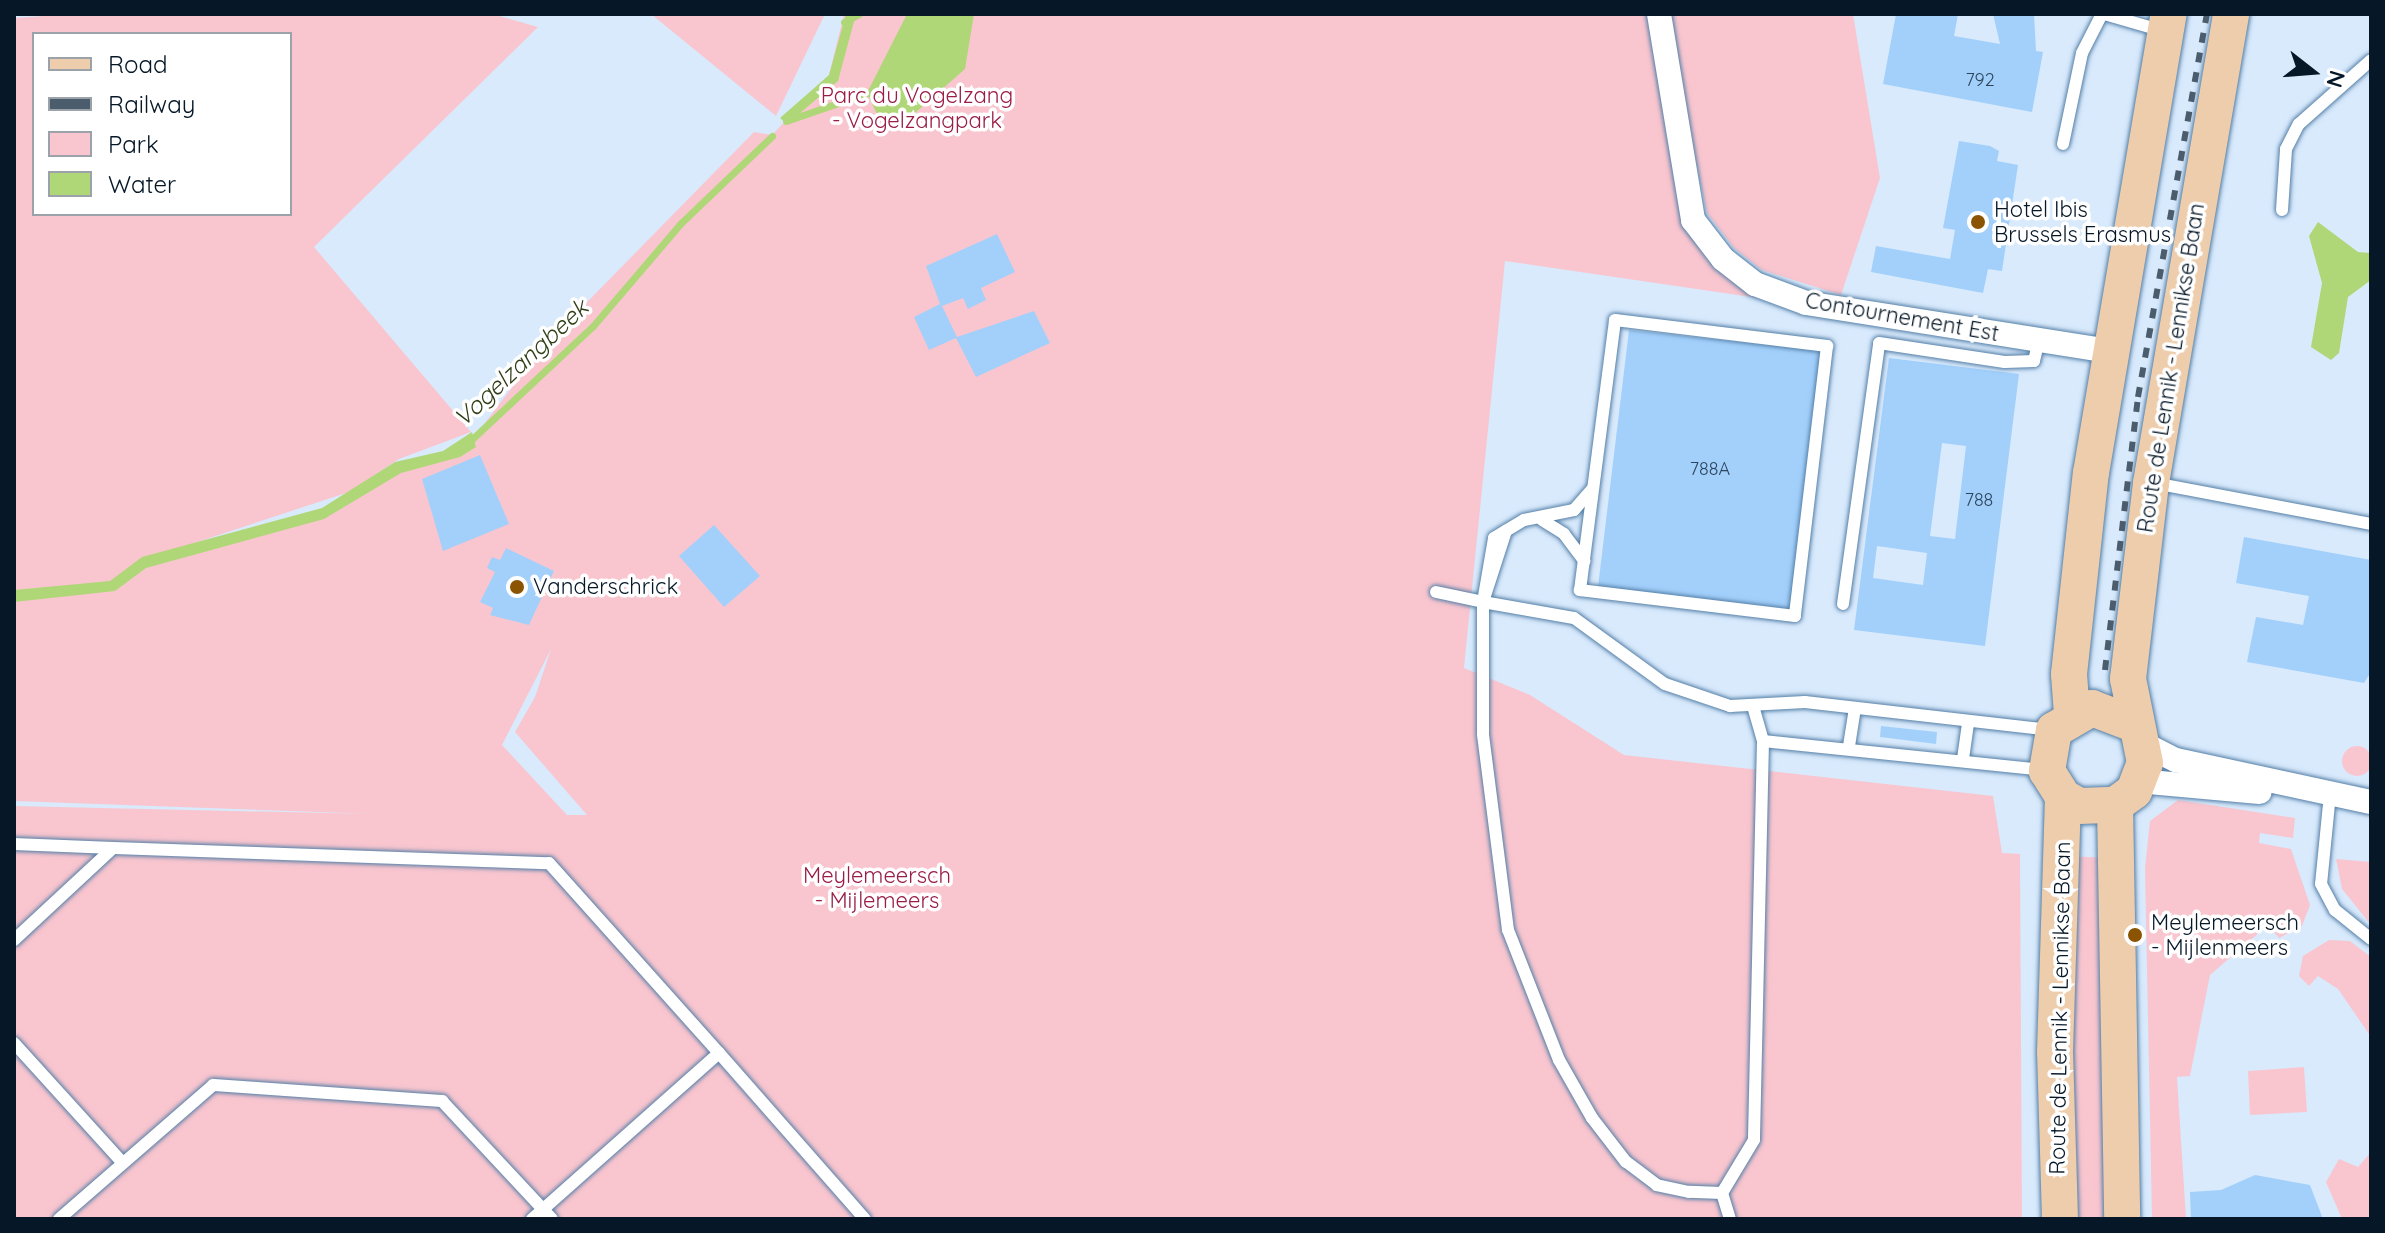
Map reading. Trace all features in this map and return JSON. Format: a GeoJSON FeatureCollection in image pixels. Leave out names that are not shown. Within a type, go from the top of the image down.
{"type":"FeatureCollection","features":[{"type":"Feature","properties":{"kind":"main road","name":"Route de Lennik - Lennikse Baan"},"geometry":{"type":"LineString","coordinates":[[2122,1219],[2127,793],[2137,734],[2128,679],[2151,483],[2231,14]]}},
{"type":"Feature","properties":{"kind":"main road","name":"Route de Lennik - Lennikse Baan"},"geometry":{"type":"LineString","coordinates":[[2060,1219],[2055,1052],[2055,784],[2108,351],[2168,23]]}},
{"type":"Feature","properties":{"kind":"main road"},"geometry":{"type":"LineString","coordinates":[[2063,722],[2113,712],[2137,734]]}},
{"type":"Feature","properties":{"kind":"main road"},"geometry":{"type":"LineString","coordinates":[[2055,784],[2079,806],[2127,793]]}},
{"type":"Feature","properties":{"kind":"street","name":"Contournement Est"},"geometry":{"type":"LineString","coordinates":[[1659,14],[1693,220],[1723,259],[1755,284],[1806,303],[2108,351]]}},
{"type":"Feature","properties":{"kind":"street"},"geometry":{"type":"LineString","coordinates":[[2137,734],[2176,760],[2371,802]]}},
{"type":"Feature","properties":{"kind":"street"},"geometry":{"type":"LineString","coordinates":[[2127,793],[2300,797],[2324,793]]}},
{"type":"Feature","properties":{"kind":"lane"},"geometry":{"type":"LineString","coordinates":[[2063,144],[2082,53],[2103,14],[2168,23]]}},
{"type":"Feature","properties":{"kind":"lane"},"geometry":{"type":"LineString","coordinates":[[2282,210],[2286,149],[2299,124],[2371,60]]}},
{"type":"Feature","properties":{"kind":"lane"},"geometry":{"type":"LineString","coordinates":[[1615,320],[1827,346],[1795,616],[1580,590],[1594,486],[1615,320]]}},
{"type":"Feature","properties":{"kind":"lane"},"geometry":{"type":"LineString","coordinates":[[1843,604],[1879,343],[2005,362],[2034,361],[2039,340]]}},
{"type":"Feature","properties":{"kind":"lane"},"geometry":{"type":"LineString","coordinates":[[2151,483],[2371,524]]}},
{"type":"Feature","properties":{"kind":"lane"},"geometry":{"type":"LineString","coordinates":[[1594,486],[1574,510],[1506,531],[1494,538],[1483,602],[1483,734],[1508,930],[1559,1060],[1626,1162],[1657,1185],[1722,1193]]}},
{"type":"Feature","properties":{"kind":"lane"},"geometry":{"type":"LineString","coordinates":[[1542,520],[1564,534],[1584,561]]}},
{"type":"Feature","properties":{"kind":"lane"},"geometry":{"type":"LineString","coordinates":[[1436,592],[1574,618],[1665,684],[1730,706],[1805,702],[1968,724],[2063,722]]}},
{"type":"Feature","properties":{"kind":"lane"},"geometry":{"type":"LineString","coordinates":[[1730,1219],[1722,1193],[1754,1140],[1763,741],[1753,706]]}},
{"type":"Feature","properties":{"kind":"lane"},"geometry":{"type":"LineString","coordinates":[[1849,746],[1855,709]]}},
{"type":"Feature","properties":{"kind":"lane"},"geometry":{"type":"LineString","coordinates":[[1963,759],[1968,724]]}},
{"type":"Feature","properties":{"kind":"lane"},"geometry":{"type":"LineString","coordinates":[[1763,741],[1849,746],[1963,759],[2055,784]]}},
{"type":"Feature","properties":{"kind":"lane"},"geometry":{"type":"LineString","coordinates":[[2324,793],[2321,884],[2335,910],[2371,939]]}},
{"type":"Feature","properties":{"kind":"lane"},"geometry":{"type":"LineString","coordinates":[[14,844],[549,863],[865,1219]]}},
{"type":"Feature","properties":{"kind":"lane"},"geometry":{"type":"LineString","coordinates":[[14,940],[113,848]]}},
{"type":"Feature","properties":{"kind":"lane"},"geometry":{"type":"LineString","coordinates":[[14,1043],[123,1163]]}},
{"type":"Feature","properties":{"kind":"lane"},"geometry":{"type":"LineString","coordinates":[[532,1219],[548,1214],[719,1053]]}},
{"type":"Feature","properties":{"kind":"lane"},"geometry":{"type":"LineString","coordinates":[[59,1219],[213,1085],[442,1101],[548,1214]]}},
{"type":"Feature","properties":{"kind":"green space"},"geometry":{"type":"Polygon","coordinates":[[[73,14],[492,14],[538,27],[314,247],[471,432],[399,459],[349,492],[167,552],[166,560],[326,512],[395,468],[466,448],[542,348],[754,132],[772,135],[829,75],[844,14],[1853,14],[1880,178],[1841,295],[1762,270],[1734,248],[1707,213],[1690,132],[1665,128],[1686,223],[1716,266],[1758,298],[1505,261],[1464,668],[1530,695],[1624,755],[1993,796],[2002,853],[2020,854],[2022,1219],[14,1219],[14,806],[374,814],[14,801],[14,18],[73,14]],[[551,649],[502,745],[567,815],[587,815],[515,732],[535,697],[551,649]]]}},
{"type":"Feature","properties":{"kind":"green space"},"geometry":{"type":"Polygon","coordinates":[[[651,14],[825,14],[776,116],[651,14]]]}},
{"type":"Feature","properties":{"kind":"green space"},"geometry":{"type":"Polygon","coordinates":[[[2357,746],[2368,750],[2372,761],[2368,772],[2357,776],[2346,772],[2342,761],[2346,750],[2357,746]]]}},
{"type":"Feature","properties":{"kind":"green space"},"geometry":{"type":"Polygon","coordinates":[[[2178,800],[2295,818],[2293,838],[2260,833],[2259,843],[2291,849],[2310,905],[2302,926],[2279,938],[2268,925],[2210,975],[2190,1076],[2177,1077],[2186,1219],[2152,1219],[2145,868],[2150,821],[2178,800]]]}},
{"type":"Feature","properties":{"kind":"green space"},"geometry":{"type":"Polygon","coordinates":[[[2068,856],[2108,858],[2112,1219],[2073,1219],[2068,856]]]}},
{"type":"Feature","properties":{"kind":"green space"},"geometry":{"type":"Polygon","coordinates":[[[2336,859],[2371,862],[2371,925],[2342,889],[2336,859]]]}},
{"type":"Feature","properties":{"kind":"green space"},"geometry":{"type":"Polygon","coordinates":[[[2329,940],[2350,941],[2371,957],[2371,1037],[2338,989],[2318,976],[2309,986],[2299,976],[2303,956],[2329,940]]]}},
{"type":"Feature","properties":{"kind":"green space"},"geometry":{"type":"Polygon","coordinates":[[[2304,1067],[2307,1112],[2250,1115],[2248,1071],[2304,1067]]]}},
{"type":"Feature","properties":{"kind":"green space"},"geometry":{"type":"Polygon","coordinates":[[[2371,1152],[2371,1219],[2342,1219],[2326,1182],[2339,1159],[2358,1167],[2371,1152]]]}},
{"type":"Feature","properties":{"kind":"water"},"geometry":{"type":"Polygon","coordinates":[[[846,14],[856,14],[838,81],[787,124],[780,118],[829,75],[846,14]]]}},
{"type":"Feature","properties":{"kind":"water"},"geometry":{"type":"Polygon","coordinates":[[[907,14],[974,14],[965,69],[907,120],[877,114],[867,93],[907,14]]]}},
{"type":"Feature","properties":{"kind":"water"},"geometry":{"type":"Polygon","coordinates":[[[2318,222],[2358,252],[2371,253],[2371,280],[2348,297],[2339,353],[2331,360],[2311,347],[2322,283],[2309,236],[2318,222]]]}},
{"type":"Feature","properties":{"kind":"water"},"geometry":{"type":"Polygon","coordinates":[[[472,432],[476,447],[460,457],[401,473],[324,519],[146,568],[115,591],[14,602],[14,590],[110,581],[142,557],[322,508],[395,462],[443,451],[472,432]]]}},
{"type":"Feature","properties":{"kind":"building"},"geometry":{"type":"Polygon","coordinates":[[[1896,14],[1958,14],[1954,36],[2000,44],[1993,14],[2034,14],[2036,51],[2043,52],[2032,112],[1883,84],[1896,14]]]}},
{"type":"Feature","properties":{"kind":"building","name":"Hotel Ibis Brussels Erasmus"},"geometry":{"type":"Polygon","coordinates":[[[1959,141],[1990,146],[1999,151],[1997,161],[2018,165],[2002,271],[1988,269],[1983,293],[1871,272],[1876,246],[1950,259],[1955,230],[1943,228],[1959,141]]]}},
{"type":"Feature","properties":{"kind":"building"},"geometry":{"type":"Polygon","coordinates":[[[997,234],[1015,272],[981,288],[986,300],[968,309],[963,298],[942,306],[957,337],[1034,311],[1050,343],[976,377],[956,338],[929,350],[914,317],[940,304],[926,266],[997,234]]]}},
{"type":"Feature","properties":{"kind":"building"},"geometry":{"type":"Polygon","coordinates":[[[1629,330],[1822,351],[1791,609],[1598,587],[1629,330]]]}},
{"type":"Feature","properties":{"kind":"building"},"geometry":{"type":"Polygon","coordinates":[[[1889,358],[2019,374],[1985,646],[1854,630],[1889,358]],[[1942,443],[1930,536],[1955,539],[1966,446],[1942,443]],[[1877,546],[1873,578],[1923,585],[1927,553],[1877,546]]]}},
{"type":"Feature","properties":{"kind":"building"},"geometry":{"type":"Polygon","coordinates":[[[480,455],[509,524],[443,551],[422,479],[480,455]]]}},
{"type":"Feature","properties":{"kind":"building"},"geometry":{"type":"Polygon","coordinates":[[[714,525],[760,576],[724,607],[679,556],[714,525]]]}},
{"type":"Feature","properties":{"kind":"building"},"geometry":{"type":"Polygon","coordinates":[[[2244,537],[2371,560],[2371,672],[2364,683],[2247,662],[2256,617],[2303,625],[2309,596],[2236,583],[2244,537]]]}},
{"type":"Feature","properties":{"kind":"building"},"geometry":{"type":"Polygon","coordinates":[[[506,548],[554,571],[529,625],[490,615],[493,608],[480,602],[495,572],[487,568],[492,557],[500,560],[506,548]]]}},
{"type":"Feature","properties":{"kind":"building"},"geometry":{"type":"Polygon","coordinates":[[[1881,726],[1937,732],[1936,744],[1880,737],[1881,726]]]}},
{"type":"Feature","properties":{"kind":"building"},"geometry":{"type":"Polygon","coordinates":[[[2255,1175],[2310,1185],[2323,1219],[2191,1219],[2190,1192],[2221,1190],[2255,1175]]]}},
{"type":"Feature","properties":{"kind":"waterway","name":"Vogelzangbeek"},"geometry":{"type":"LineString","coordinates":[[844,22],[859,14]]}},
{"type":"Feature","properties":{"kind":"waterway"},"geometry":{"type":"LineString","coordinates":[[786,121],[867,93]]}},
{"type":"Feature","properties":{"kind":"waterway","name":"Vogelzangbeek"},"geometry":{"type":"LineString","coordinates":[[470,441],[593,326],[681,223],[772,136]]}},
{"type":"Feature","properties":{"kind":"railway"},"geometry":{"type":"LineString","coordinates":[[2105,670],[2138,397],[2207,14]]}},
{"type":"Feature","properties":{"kind":"place","name":"Hotel Ibis Brussels Erasmus"},"geometry":{"type":"Point","coordinates":[1978,222]}},
{"type":"Feature","properties":{"kind":"place","name":"Vanderschrick"},"geometry":{"type":"Point","coordinates":[517,587]}},
{"type":"Feature","properties":{"kind":"place","name":"Meylemeersch - Mijlenmeers"},"geometry":{"type":"Point","coordinates":[2135,935]}},
{"type":"Feature","properties":{"kind":"park label","name":"Parc du Vogelzang - Vogelzangpark"},"geometry":{"type":"Point","coordinates":[917,108]}},
{"type":"Feature","properties":{"kind":"park label","name":"Meylemeersch - Mijlemeers"},"geometry":{"type":"Point","coordinates":[877,888]}}]}
